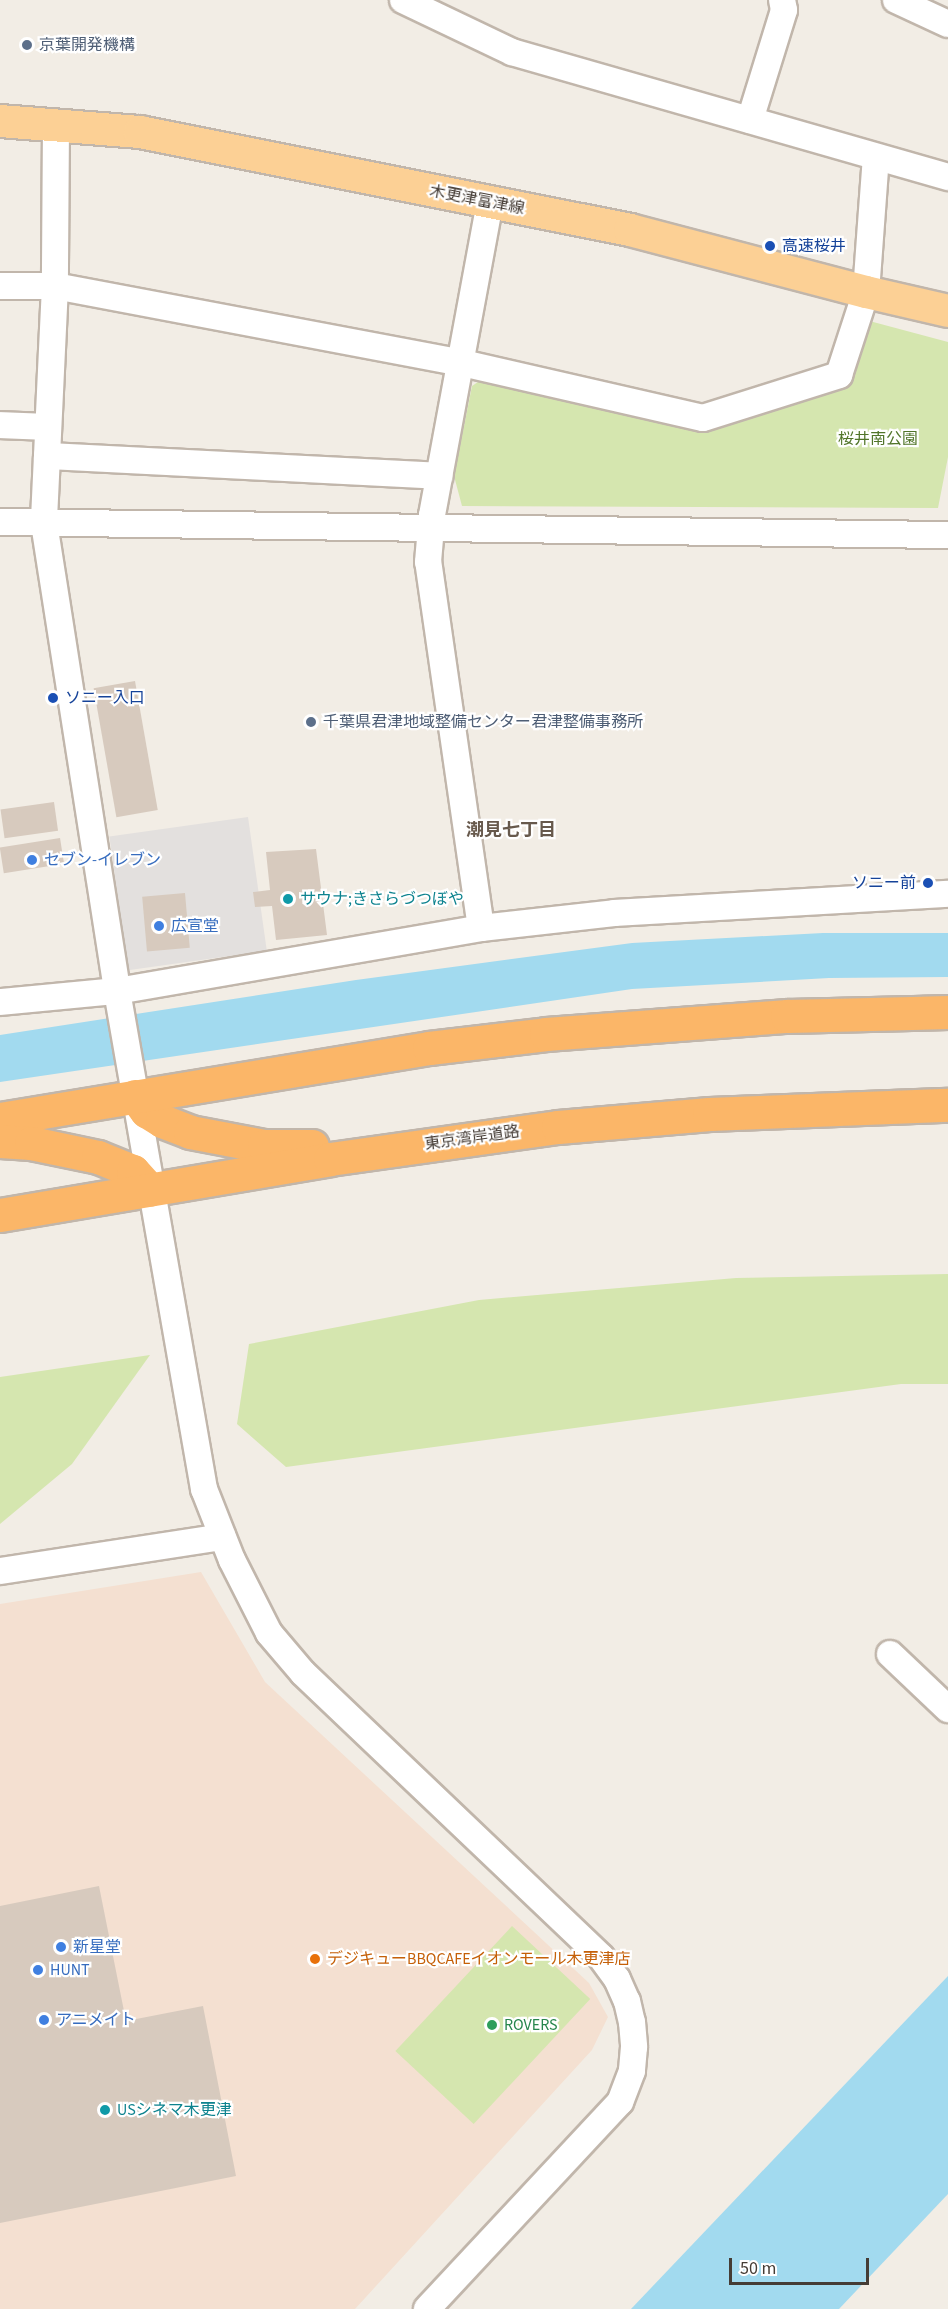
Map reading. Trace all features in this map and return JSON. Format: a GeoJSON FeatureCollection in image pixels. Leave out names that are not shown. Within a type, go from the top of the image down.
{"type":"FeatureCollection","features":[{"type":"Feature","properties":{"kind":"highway"},"geometry":{"type":"LineString","coordinates":[[0,1119],[429,1048],[546,1034],[776,1016],[948,1012]]}},
{"type":"Feature","properties":{"kind":"highway"},"geometry":{"type":"LineString","coordinates":[[135,1096],[146,1112],[174,1126],[190,1132],[264,1146],[327,1146],[487,1136]]}},
{"type":"Feature","properties":{"kind":"highway","name":"東京湾岸道路"},"geometry":{"type":"LineString","coordinates":[[0,1215],[330,1159],[487,1136],[709,1114],[948,1105]]}},
{"type":"Feature","properties":{"kind":"highway"},"geometry":{"type":"LineString","coordinates":[[0,1141],[64,1148],[98,1157],[133,1171],[150,1190]]}},
{"type":"Feature","properties":{"kind":"main road","name":"木更津富津線"},"geometry":{"type":"LineString","coordinates":[[0,121],[140,132],[630,230],[866,292],[948,310]]}},
{"type":"Feature","properties":{"kind":"street"},"geometry":{"type":"LineString","coordinates":[[403,0],[512,52],[948,177]]}},
{"type":"Feature","properties":{"kind":"street"},"geometry":{"type":"LineString","coordinates":[[750,120],[784,10],[782,0]]}},
{"type":"Feature","properties":{"kind":"street"},"geometry":{"type":"LineString","coordinates":[[896,0],[948,24]]}},
{"type":"Feature","properties":{"kind":"street"},"geometry":{"type":"LineString","coordinates":[[56,124],[55,286],[44,523],[117,991],[204,1489],[222,1537],[269,1633],[303,1673],[602,1957],[617,1979],[627,2001],[634,2047],[632,2071],[620,2102],[427,2309]]}},
{"type":"Feature","properties":{"kind":"street"},"geometry":{"type":"LineString","coordinates":[[0,286],[55,286],[458,362],[702,418],[839,375],[866,292],[876,157]]}},
{"type":"Feature","properties":{"kind":"street"},"geometry":{"type":"LineString","coordinates":[[481,928],[428,561],[430,528],[458,362],[490,203]]}},
{"type":"Feature","properties":{"kind":"street"},"geometry":{"type":"LineString","coordinates":[[0,425],[48,427]]}},
{"type":"Feature","properties":{"kind":"street"},"geometry":{"type":"LineString","coordinates":[[47,456],[439,476]]}},
{"type":"Feature","properties":{"kind":"street"},"geometry":{"type":"LineString","coordinates":[[0,522],[948,535]]}},
{"type":"Feature","properties":{"kind":"street"},"geometry":{"type":"LineString","coordinates":[[0,1002],[117,991],[481,928],[614,913],[948,894]]}},
{"type":"Feature","properties":{"kind":"street"},"geometry":{"type":"LineString","coordinates":[[0,1571],[222,1537]]}},
{"type":"Feature","properties":{"kind":"street"},"geometry":{"type":"LineString","coordinates":[[890,1654],[948,1709]]}},
{"type":"Feature","properties":{"kind":"shaded area"},"geometry":{"type":"Polygon","coordinates":[[[248,817],[267,951],[128,970],[109,836],[248,817]]]}},
{"type":"Feature","properties":{"kind":"shaded area"},"geometry":{"type":"Polygon","coordinates":[[[201,1572],[265,1682],[589,1983],[608,2017],[592,2050],[355,2309],[0,2309],[0,1604],[201,1572]]]}},
{"type":"Feature","properties":{"kind":"green space","name":"桜井南公園"},"geometry":{"type":"Polygon","coordinates":[[[862,319],[948,342],[948,457],[938,508],[462,506],[454,476],[472,386],[484,378],[703,423],[843,378],[862,319]]]}},
{"type":"Feature","properties":{"kind":"green space"},"geometry":{"type":"Polygon","coordinates":[[[948,1274],[948,1384],[901,1384],[286,1467],[237,1424],[249,1344],[479,1300],[736,1278],[948,1274]]]}},
{"type":"Feature","properties":{"kind":"green space"},"geometry":{"type":"Polygon","coordinates":[[[150,1355],[72,1464],[0,1524],[0,1377],[150,1355]]]}},
{"type":"Feature","properties":{"kind":"green space","name":"ROVERS"},"geometry":{"type":"Polygon","coordinates":[[[512,1926],[590,1999],[474,2124],[395,2051],[512,1926]]]}},
{"type":"Feature","properties":{"kind":"water"},"geometry":{"type":"Polygon","coordinates":[[[823,933],[948,933],[948,977],[829,978],[632,989],[0,1082],[0,1035],[356,980],[632,943],[823,933]]]}},
{"type":"Feature","properties":{"kind":"water"},"geometry":{"type":"Polygon","coordinates":[[[948,1976],[948,2194],[839,2309],[631,2309],[948,1976]]]}},
{"type":"Feature","properties":{"kind":"building"},"geometry":{"type":"Polygon","coordinates":[[[135,681],[158,810],[116,817],[94,688],[135,681]]]}},
{"type":"Feature","properties":{"kind":"building"},"geometry":{"type":"Polygon","coordinates":[[[54,802],[58,831],[5,838],[1,810],[54,802]]]}},
{"type":"Feature","properties":{"kind":"building","name":"セブン-イレブン"},"geometry":{"type":"Polygon","coordinates":[[[60,838],[64,864],[4,873],[0,848],[60,838]]]}},
{"type":"Feature","properties":{"kind":"building","name":"サウナ;きさらづつぼや"},"geometry":{"type":"Polygon","coordinates":[[[316,849],[327,935],[276,940],[272,906],[255,907],[253,892],[270,890],[266,852],[316,849]]]}},
{"type":"Feature","properties":{"kind":"building"},"geometry":{"type":"Polygon","coordinates":[[[185,893],[190,948],[147,952],[142,897],[185,893]]]}},
{"type":"Feature","properties":{"kind":"building"},"geometry":{"type":"Polygon","coordinates":[[[99,1886],[126,2021],[203,2006],[236,2176],[0,2223],[0,1906],[99,1886]]]}},
{"type":"Feature","properties":{"kind":"place","name":"京葉開発機構"},"geometry":{"type":"Point","coordinates":[27,45]}},
{"type":"Feature","properties":{"kind":"place","name":"高速桜井"},"geometry":{"type":"Point","coordinates":[770,246]}},
{"type":"Feature","properties":{"kind":"place","name":"ソニー入口"},"geometry":{"type":"Point","coordinates":[53,698]}},
{"type":"Feature","properties":{"kind":"place","name":"千葉県君津地域整備センター君津整備事務所"},"geometry":{"type":"Point","coordinates":[311,722]}},
{"type":"Feature","properties":{"kind":"place","name":"セブン-イレブン"},"geometry":{"type":"Point","coordinates":[32,860]}},
{"type":"Feature","properties":{"kind":"place","name":"ソニー前"},"geometry":{"type":"Point","coordinates":[928,883]}},
{"type":"Feature","properties":{"kind":"place","name":"サウナ;きさらづつぼや"},"geometry":{"type":"Point","coordinates":[288,899]}},
{"type":"Feature","properties":{"kind":"place","name":"広宣堂"},"geometry":{"type":"Point","coordinates":[159,926]}},
{"type":"Feature","properties":{"kind":"place","name":"新星堂"},"geometry":{"type":"Point","coordinates":[61,1947]}},
{"type":"Feature","properties":{"kind":"place","name":"デジキューBBQCAFEイオンモール木更津店"},"geometry":{"type":"Point","coordinates":[315,1959]}},
{"type":"Feature","properties":{"kind":"place","name":"HUNT"},"geometry":{"type":"Point","coordinates":[38,1970]}},
{"type":"Feature","properties":{"kind":"place","name":"アニメイト"},"geometry":{"type":"Point","coordinates":[44,2020]}},
{"type":"Feature","properties":{"kind":"place","name":"ROVERS"},"geometry":{"type":"Point","coordinates":[492,2025]}},
{"type":"Feature","properties":{"kind":"place","name":"USシネマ木更津"},"geometry":{"type":"Point","coordinates":[105,2110]}},
{"type":"Feature","properties":{"kind":"district","name":"潮見七丁目"},"geometry":{"type":"Point","coordinates":[511,831]}}]}
